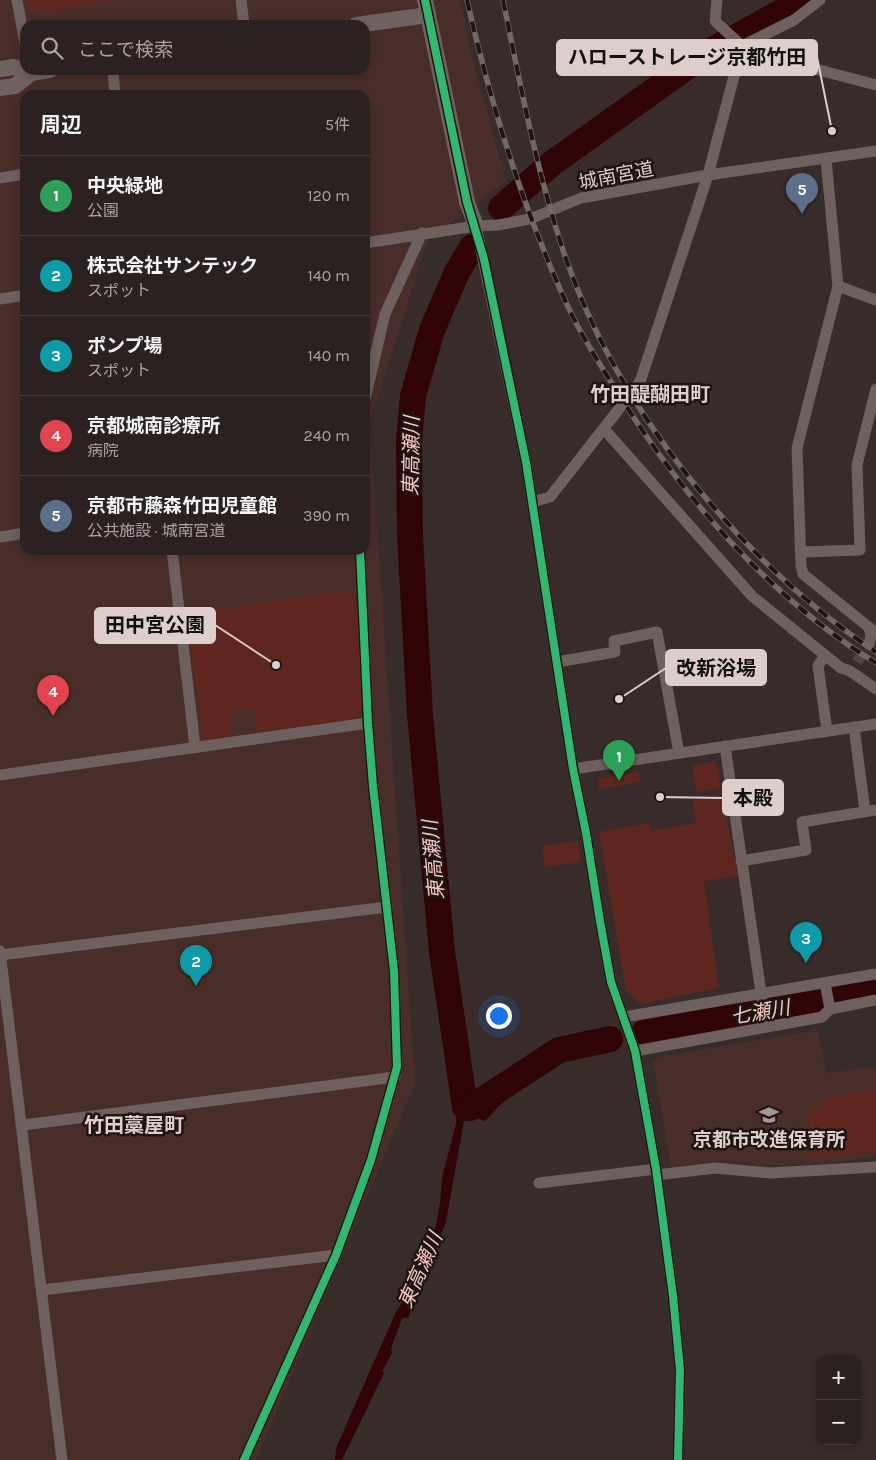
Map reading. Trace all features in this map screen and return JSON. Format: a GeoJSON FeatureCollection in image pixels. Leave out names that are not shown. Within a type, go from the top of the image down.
{"type":"FeatureCollection","features":[{"type":"Feature","properties":{"kind":"street"},"geometry":{"type":"LineString","coordinates":[[17,0],[21,20]]}},
{"type":"Feature","properties":{"kind":"street"},"geometry":{"type":"LineString","coordinates":[[241,0],[243,20]]}},
{"type":"Feature","properties":{"kind":"street"},"geometry":{"type":"LineString","coordinates":[[717,0],[715,21],[740,45],[800,65],[876,85]]}},
{"type":"Feature","properties":{"kind":"street"},"geometry":{"type":"LineString","coordinates":[[740,45],[794,20],[820,0]]}},
{"type":"Feature","properties":{"kind":"street"},"geometry":{"type":"LineString","coordinates":[[370,21],[426,7],[468,202],[476,226],[497,321],[532,502],[573,769],[611,982],[635,1051],[657,1172],[673,1296],[680,1370],[678,1460]]}},
{"type":"Feature","properties":{"kind":"street"},"geometry":{"type":"LineString","coordinates":[[532,502],[550,497],[640,382],[708,175],[740,45]]}},
{"type":"Feature","properties":{"kind":"street"},"geometry":{"type":"LineString","coordinates":[[0,69],[14,67],[20,68]]}},
{"type":"Feature","properties":{"kind":"street"},"geometry":{"type":"LineString","coordinates":[[0,88],[15,86],[26,75]]}},
{"type":"Feature","properties":{"kind":"street"},"geometry":{"type":"LineString","coordinates":[[113,75],[115,90]]}},
{"type":"Feature","properties":{"kind":"street","name":"城南宮道"},"geometry":{"type":"LineString","coordinates":[[370,242],[422,233],[498,225],[530,219],[581,198],[708,175],[826,159],[876,150]]}},
{"type":"Feature","properties":{"kind":"street"},"geometry":{"type":"LineString","coordinates":[[826,159],[838,286],[797,448],[801,552],[803,574],[872,631],[868,644]]}},
{"type":"Feature","properties":{"kind":"street"},"geometry":{"type":"LineString","coordinates":[[0,178],[20,175]]}},
{"type":"Feature","properties":{"kind":"street"},"geometry":{"type":"LineString","coordinates":[[370,377],[385,314],[422,233]]}},
{"type":"Feature","properties":{"kind":"street"},"geometry":{"type":"LineString","coordinates":[[838,286],[876,300]]}},
{"type":"Feature","properties":{"kind":"street"},"geometry":{"type":"LineString","coordinates":[[0,299],[20,296]]}},
{"type":"Feature","properties":{"kind":"street"},"geometry":{"type":"LineString","coordinates":[[801,552],[860,550],[856,465],[876,389]]}},
{"type":"Feature","properties":{"kind":"street"},"geometry":{"type":"LineString","coordinates":[[604,429],[752,596],[841,668],[854,666],[876,688]]}},
{"type":"Feature","properties":{"kind":"street"},"geometry":{"type":"LineString","coordinates":[[0,537],[20,534]]}},
{"type":"Feature","properties":{"kind":"street"},"geometry":{"type":"LineString","coordinates":[[173,555],[194,748]]}},
{"type":"Feature","properties":{"kind":"street"},"geometry":{"type":"LineString","coordinates":[[244,1460],[336,1255],[371,1160],[397,1067],[397,1008],[368,723],[360,555]]}},
{"type":"Feature","properties":{"kind":"street"},"geometry":{"type":"LineString","coordinates":[[557,662],[615,652],[614,641],[657,632],[679,753]]}},
{"type":"Feature","properties":{"kind":"street"},"geometry":{"type":"LineString","coordinates":[[825,655],[818,666],[827,731]]}},
{"type":"Feature","properties":{"kind":"street"},"geometry":{"type":"LineString","coordinates":[[0,775],[368,723]]}},
{"type":"Feature","properties":{"kind":"street"},"geometry":{"type":"LineString","coordinates":[[573,769],[876,724]]}},
{"type":"Feature","properties":{"kind":"street"},"geometry":{"type":"LineString","coordinates":[[740,860],[806,850],[802,822],[871,810],[854,727]]}},
{"type":"Feature","properties":{"kind":"street"},"geometry":{"type":"LineString","coordinates":[[724,746],[766,1023]]}},
{"type":"Feature","properties":{"kind":"street"},"geometry":{"type":"LineString","coordinates":[[1,955],[387,907]]}},
{"type":"Feature","properties":{"kind":"street"},"geometry":{"type":"LineString","coordinates":[[0,951],[23,1125],[62,1460]]}},
{"type":"Feature","properties":{"kind":"street"},"geometry":{"type":"LineString","coordinates":[[624,1017],[761,999],[826,987],[876,974]]}},
{"type":"Feature","properties":{"kind":"street"},"geometry":{"type":"LineString","coordinates":[[635,1051],[766,1023],[822,1017],[829,1007],[826,987]]}},
{"type":"Feature","properties":{"kind":"street"},"geometry":{"type":"LineString","coordinates":[[829,1007],[876,1000]]}},
{"type":"Feature","properties":{"kind":"street"},"geometry":{"type":"LineString","coordinates":[[23,1125],[395,1077]]}},
{"type":"Feature","properties":{"kind":"street"},"geometry":{"type":"LineString","coordinates":[[539,1183],[715,1168],[770,1173],[876,1167]]}},
{"type":"Feature","properties":{"kind":"street"},"geometry":{"type":"LineString","coordinates":[[42,1290],[336,1255]]}},
{"type":"Feature","properties":{"kind":"shaded area"},"geometry":{"type":"Polygon","coordinates":[[[0,0],[460,0],[473,61],[506,180],[427,241],[370,423],[415,1083],[256,1460],[0,1460],[0,0]]]}},
{"type":"Feature","properties":{"kind":"shaded area"},"geometry":{"type":"Polygon","coordinates":[[[27,0],[112,0],[30,14],[27,0]]]}},
{"type":"Feature","properties":{"kind":"shaded area"},"geometry":{"type":"Polygon","coordinates":[[[347,590],[355,594],[363,709],[355,719],[256,733],[253,708],[230,711],[233,736],[208,739],[203,734],[187,622],[191,613],[347,590]]]}},
{"type":"Feature","properties":{"kind":"shaded area"},"geometry":{"type":"Polygon","coordinates":[[[716,761],[721,788],[696,792],[692,766],[716,761]]]}},
{"type":"Feature","properties":{"kind":"shaded area"},"geometry":{"type":"Polygon","coordinates":[[[639,772],[640,782],[599,789],[598,779],[639,772]]]}},
{"type":"Feature","properties":{"kind":"shaded area"},"geometry":{"type":"Polygon","coordinates":[[[722,796],[738,876],[704,881],[719,988],[640,1004],[626,990],[599,832],[650,823],[651,831],[696,823],[692,801],[722,796]]]}},
{"type":"Feature","properties":{"kind":"shaded area"},"geometry":{"type":"Polygon","coordinates":[[[578,841],[581,862],[545,867],[542,846],[578,841]]]}},
{"type":"Feature","properties":{"kind":"shaded area","name":"京都市改進保育所"},"geometry":{"type":"Polygon","coordinates":[[[818,1030],[826,1073],[876,1067],[876,1156],[832,1163],[764,1166],[725,1160],[671,1167],[653,1062],[658,1057],[818,1030]]]}},
{"type":"Feature","properties":{"kind":"shaded area"},"geometry":{"type":"Polygon","coordinates":[[[876,1089],[876,1151],[811,1159],[809,1110],[818,1108],[823,1099],[876,1089]]]}},
{"type":"Feature","properties":{"kind":"water"},"geometry":{"type":"Polygon","coordinates":[[[457,1072],[465,1073],[475,1097],[478,1098],[493,1083],[507,1098],[485,1121],[474,1117],[464,1121],[446,1222],[408,1318],[402,1318],[391,1349],[392,1353],[383,1370],[384,1373],[342,1460],[335,1460],[336,1448],[395,1314],[409,1291],[434,1235],[442,1178],[456,1123],[457,1108],[452,1078],[457,1072]]]}},
{"type":"Feature","properties":{"kind":"waterway","name":"東高瀬川"},"geometry":{"type":"LineString","coordinates":[[501,208],[551,164],[705,54],[803,0]]}},
{"type":"Feature","properties":{"kind":"waterway","name":"東高瀬川"},"geometry":{"type":"LineString","coordinates":[[465,1107],[442,952],[420,714],[410,536],[409,441],[413,396],[432,330],[457,272],[472,247]]}},
{"type":"Feature","properties":{"kind":"waterway","name":"七瀬川"},"geometry":{"type":"LineString","coordinates":[[644,1033],[876,991]]}},
{"type":"Feature","properties":{"kind":"waterway","name":"七瀬川"},"geometry":{"type":"LineString","coordinates":[[470,1108],[559,1050],[610,1039]]}},
{"type":"Feature","properties":{"kind":"tunnel"},"geometry":{"type":"LineString","coordinates":[[857,662],[869,644]]}},
{"type":"Feature","properties":{"kind":"railway"},"geometry":{"type":"LineString","coordinates":[[467,0],[496,114],[520,188],[564,298],[580,331],[600,364],[667,465],[728,539],[762,574],[798,606],[836,636],[876,663]]}},
{"type":"Feature","properties":{"kind":"railway"},"geometry":{"type":"LineString","coordinates":[[503,0],[529,126],[553,219],[586,309],[615,366],[649,422],[688,476],[730,526],[777,573],[825,615],[876,652]]}},
{"type":"Feature","properties":{"kind":"cycle path"},"geometry":{"type":"LineString","coordinates":[[425,0],[467,202],[484,259],[526,462],[573,769],[586,833],[611,982],[635,1051],[656,1169],[673,1296],[680,1370],[678,1460]]}},
{"type":"Feature","properties":{"kind":"cycle path"},"geometry":{"type":"LineString","coordinates":[[244,1460],[336,1255],[371,1160],[397,1067],[394,971],[373,786],[368,723],[360,555]]}},
{"type":"Feature","properties":{"kind":"place","name":"ハローストレージ京都竹田"},"geometry":{"type":"Point","coordinates":[832,131]}},
{"type":"Feature","properties":{"kind":"place","name":"京都市藤森竹田児童館"},"geometry":{"type":"Point","coordinates":[802,214]}},
{"type":"Feature","properties":{"kind":"place","name":"田中宮公園"},"geometry":{"type":"Point","coordinates":[276,665]}},
{"type":"Feature","properties":{"kind":"place","name":"改新浴場"},"geometry":{"type":"Point","coordinates":[619,699]}},
{"type":"Feature","properties":{"kind":"place","name":"京都城南診療所"},"geometry":{"type":"Point","coordinates":[53,716]}},
{"type":"Feature","properties":{"kind":"place","name":"中央緑地"},"geometry":{"type":"Point","coordinates":[619,781]}},
{"type":"Feature","properties":{"kind":"place","name":"本殿"},"geometry":{"type":"Point","coordinates":[660,797]}},
{"type":"Feature","properties":{"kind":"place","name":"ポンプ場"},"geometry":{"type":"Point","coordinates":[806,963]}},
{"type":"Feature","properties":{"kind":"place","name":"株式会社サンテック"},"geometry":{"type":"Point","coordinates":[196,986]}},
{"type":"Feature","properties":{"kind":"place","name":"京都市改進保育所"},"geometry":{"type":"Point","coordinates":[769,1115]}},
{"type":"Feature","properties":{"kind":"district","name":"竹田醍醐田町"},"geometry":{"type":"Point","coordinates":[650,394]}},
{"type":"Feature","properties":{"kind":"district","name":"竹田藁屋町"},"geometry":{"type":"Point","coordinates":[134,1125]}}]}
